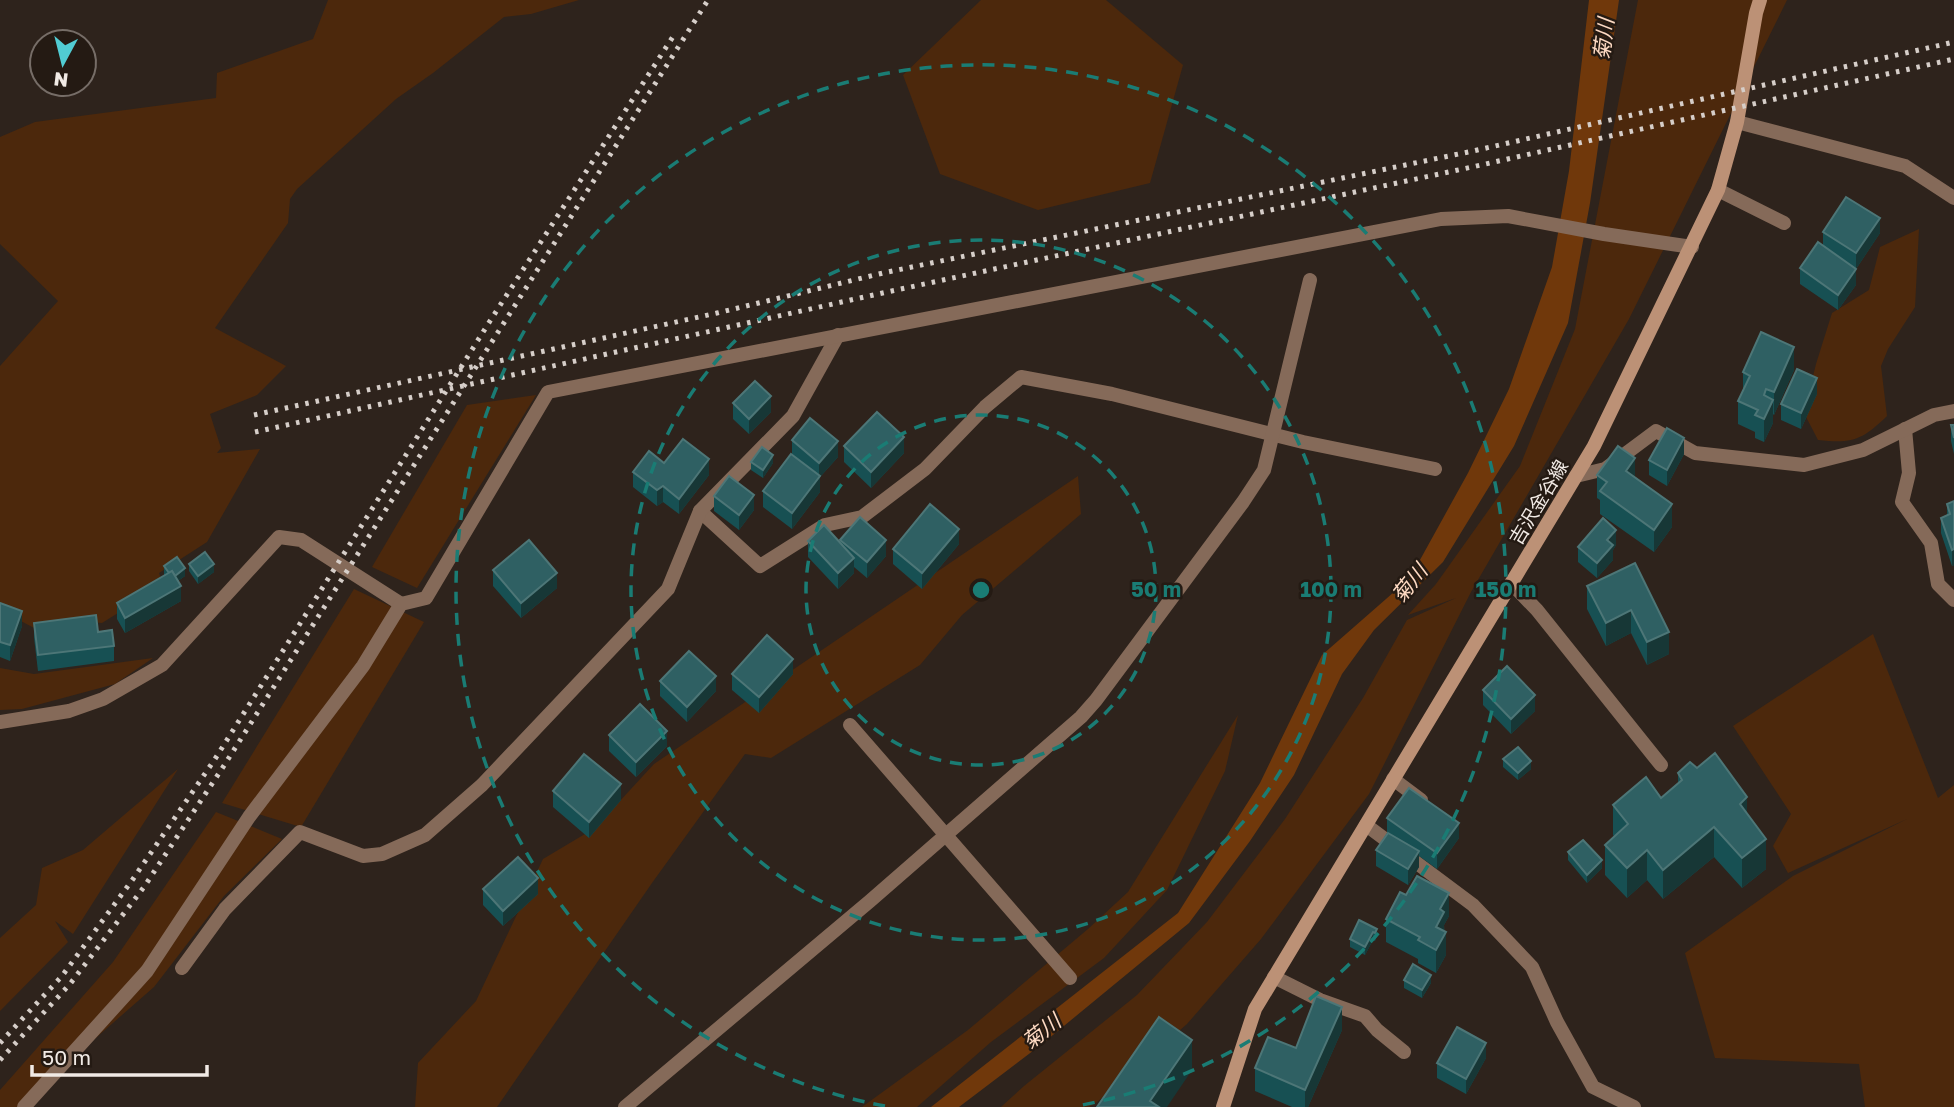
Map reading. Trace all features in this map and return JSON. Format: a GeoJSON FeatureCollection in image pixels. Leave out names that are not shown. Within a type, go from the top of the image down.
{"type":"FeatureCollection","features":[{"type":"Feature","properties":{"kind":"main road","name":"吉沢金谷線"},"geometry":{"type":"LineString","coordinates":[[1223,1107],[1255,1009],[1594,446],[1692,247],[1718,190],[1737,122],[1760,0]]}},
{"type":"Feature","properties":{"kind":"street"},"geometry":{"type":"LineString","coordinates":[[1737,122],[1905,166],[1954,198]]}},
{"type":"Feature","properties":{"kind":"street"},"geometry":{"type":"LineString","coordinates":[[1718,190],[1784,223]]}},
{"type":"Feature","properties":{"kind":"street"},"geometry":{"type":"LineString","coordinates":[[24,1107],[148,971],[249,817],[363,666],[401,604],[426,598],[548,391],[1441,219],[1508,216],[1692,247]]}},
{"type":"Feature","properties":{"kind":"street"},"geometry":{"type":"LineString","coordinates":[[625,1107],[870,901],[1081,717],[1096,699],[1264,470],[1310,280]]}},
{"type":"Feature","properties":{"kind":"street"},"geometry":{"type":"LineString","coordinates":[[182,968],[225,909],[300,832],[363,856],[382,854],[425,835],[473,793],[668,589],[700,511],[793,416],[838,335]]}},
{"type":"Feature","properties":{"kind":"street"},"geometry":{"type":"LineString","coordinates":[[700,511],[760,566],[825,525],[862,517],[925,469],[985,407],[1021,377],[1112,394],[1303,442],[1435,469]]}},
{"type":"Feature","properties":{"kind":"street"},"geometry":{"type":"LineString","coordinates":[[1576,476],[1605,468],[1656,431],[1695,453],[1804,465],[1863,450],[1934,415],[1954,411]]}},
{"type":"Feature","properties":{"kind":"street"},"geometry":{"type":"LineString","coordinates":[[1905,429],[1909,473],[1902,502],[1931,543],[1938,584],[1954,600]]}},
{"type":"Feature","properties":{"kind":"street"},"geometry":{"type":"LineString","coordinates":[[0,722],[69,711],[103,699],[162,665],[279,537],[301,540],[401,604]]}},
{"type":"Feature","properties":{"kind":"street"},"geometry":{"type":"LineString","coordinates":[[1511,583],[1537,610],[1661,765]]}},
{"type":"Feature","properties":{"kind":"street"},"geometry":{"type":"LineString","coordinates":[[850,725],[1070,978]]}},
{"type":"Feature","properties":{"kind":"street"},"geometry":{"type":"LineString","coordinates":[[1393,779],[1437,811]]}},
{"type":"Feature","properties":{"kind":"street"},"geometry":{"type":"LineString","coordinates":[[1366,825],[1473,905],[1532,967],[1557,1021],[1593,1087],[1634,1107]]}},
{"type":"Feature","properties":{"kind":"street"},"geometry":{"type":"LineString","coordinates":[[1274,977],[1320,1000],[1365,1016],[1377,1030],[1404,1052]]}},
{"type":"Feature","properties":{"kind":"shaded area"},"geometry":{"type":"Polygon","coordinates":[[[328,0],[579,0],[531,14],[504,17],[396,99],[297,189],[290,199],[288,223],[215,328],[286,366],[257,395],[210,414],[221,448],[217,453],[260,449],[207,542],[159,573],[163,585],[102,623],[76,621],[36,629],[0,610],[0,366],[58,301],[0,244],[0,137],[35,122],[216,98],[217,73],[313,39],[328,0]]]}},
{"type":"Feature","properties":{"kind":"shaded area"},"geometry":{"type":"Polygon","coordinates":[[[981,0],[1106,0],[1183,65],[1150,183],[1038,210],[940,174],[903,75],[981,0]]]}},
{"type":"Feature","properties":{"kind":"shaded area"},"geometry":{"type":"Polygon","coordinates":[[[1638,0],[1787,0],[1629,319],[1471,592],[1369,794],[1261,939],[1187,1024],[1097,1102],[1089,1107],[1001,1107],[1137,995],[1207,922],[1285,819],[1363,698],[1407,620],[1456,598],[1408,615],[1436,584],[1520,466],[1575,329],[1638,0]]]}},
{"type":"Feature","properties":{"kind":"shaded area"},"geometry":{"type":"Polygon","coordinates":[[[1919,229],[1915,307],[1888,349],[1881,366],[1887,416],[1871,430],[1856,438],[1840,441],[1818,440],[1804,413],[1832,313],[1869,290],[1880,247],[1919,229]]]}},
{"type":"Feature","properties":{"kind":"shaded area"},"geometry":{"type":"Polygon","coordinates":[[[536,395],[417,588],[372,567],[467,405],[536,395]]]}},
{"type":"Feature","properties":{"kind":"shaded area"},"geometry":{"type":"Polygon","coordinates":[[[1078,476],[1081,514],[962,615],[920,665],[771,758],[745,754],[497,1107],[415,1107],[418,1063],[476,1001],[543,859],[595,828],[654,764],[1078,476]]]}},
{"type":"Feature","properties":{"kind":"shaded area"},"geometry":{"type":"Polygon","coordinates":[[[354,589],[424,622],[301,827],[222,803],[354,589]]]}},
{"type":"Feature","properties":{"kind":"shaded area"},"geometry":{"type":"Polygon","coordinates":[[[1873,634],[1938,798],[1954,785],[1954,1107],[1865,1107],[1859,1064],[1715,1058],[1685,953],[1793,876],[1907,819],[1788,873],[1773,846],[1791,814],[1733,726],[1873,634]]]}},
{"type":"Feature","properties":{"kind":"shaded area"},"geometry":{"type":"Polygon","coordinates":[[[153,658],[115,684],[22,709],[0,710],[0,668],[34,674],[153,658]]]}},
{"type":"Feature","properties":{"kind":"shaded area"},"geometry":{"type":"Polygon","coordinates":[[[1238,715],[1225,771],[1167,890],[1104,958],[991,1042],[917,1107],[862,1107],[968,1030],[1128,892],[1238,715]]]}},
{"type":"Feature","properties":{"kind":"shaded area"},"geometry":{"type":"Polygon","coordinates":[[[178,769],[73,934],[55,921],[68,942],[0,1011],[0,938],[36,905],[42,868],[83,850],[178,769]]]}},
{"type":"Feature","properties":{"kind":"shaded area"},"geometry":{"type":"Polygon","coordinates":[[[216,812],[282,839],[224,896],[154,987],[17,1107],[0,1107],[0,1090],[113,962],[216,812]]]}},
{"type":"Feature","properties":{"kind":"water","name":"菊川"},"geometry":{"type":"Polygon","coordinates":[[[1589,0],[1619,0],[1590,203],[1568,323],[1514,446],[1443,562],[1374,630],[1342,674],[1294,775],[1250,841],[1189,923],[1042,1044],[959,1107],[931,1107],[1178,913],[1260,783],[1322,655],[1410,578],[1468,473],[1509,389],[1552,267],[1569,171],[1589,0]]]}},
{"type":"Feature","properties":{"kind":"building"},"geometry":{"type":"Polygon","coordinates":[[[1846,197],[1880,218],[1856,253],[1823,232],[1846,197]]]}},
{"type":"Feature","properties":{"kind":"building"},"geometry":{"type":"Polygon","coordinates":[[[1818,242],[1856,269],[1838,295],[1800,268],[1818,242]]]}},
{"type":"Feature","properties":{"kind":"building"},"geometry":{"type":"Polygon","coordinates":[[[1761,332],[1794,347],[1774,392],[1766,389],[1764,395],[1773,400],[1764,419],[1755,415],[1758,410],[1738,401],[1750,376],[1743,372],[1761,332]]]}},
{"type":"Feature","properties":{"kind":"building"},"geometry":{"type":"Polygon","coordinates":[[[1797,369],[1817,378],[1801,413],[1781,404],[1797,369]]]}},
{"type":"Feature","properties":{"kind":"building"},"geometry":{"type":"Polygon","coordinates":[[[755,381],[771,396],[749,419],[733,403],[755,381]]]}},
{"type":"Feature","properties":{"kind":"building"},"geometry":{"type":"Polygon","coordinates":[[[877,412],[904,437],[871,472],[844,446],[877,412]]]}},
{"type":"Feature","properties":{"kind":"building"},"geometry":{"type":"Polygon","coordinates":[[[810,418],[838,441],[819,463],[792,440],[810,418]]]}},
{"type":"Feature","properties":{"kind":"building"},"geometry":{"type":"Polygon","coordinates":[[[1667,428],[1684,438],[1667,470],[1649,460],[1667,428]]]}},
{"type":"Feature","properties":{"kind":"building"},"geometry":{"type":"Polygon","coordinates":[[[683,439],[709,459],[679,499],[663,486],[657,490],[633,472],[649,451],[664,463],[683,439]]]}},
{"type":"Feature","properties":{"kind":"building"},"geometry":{"type":"Polygon","coordinates":[[[1618,446],[1635,458],[1626,471],[1672,504],[1654,530],[1600,491],[1607,482],[1597,475],[1618,446]]]}},
{"type":"Feature","properties":{"kind":"building"},"geometry":{"type":"Polygon","coordinates":[[[762,447],[773,455],[763,470],[751,462],[762,447]]]}},
{"type":"Feature","properties":{"kind":"building"},"geometry":{"type":"Polygon","coordinates":[[[791,454],[820,476],[792,513],[763,491],[791,454]]]}},
{"type":"Feature","properties":{"kind":"building"},"geometry":{"type":"Polygon","coordinates":[[[729,476],[754,495],[739,515],[714,496],[729,476]]]}},
{"type":"Feature","properties":{"kind":"building"},"geometry":{"type":"Polygon","coordinates":[[[1954,501],[1952,550],[1941,518],[1950,514],[1947,504],[1954,501]]]}},
{"type":"Feature","properties":{"kind":"building"},"geometry":{"type":"Polygon","coordinates":[[[930,504],[959,529],[922,573],[893,549],[930,504]]]}},
{"type":"Feature","properties":{"kind":"building"},"geometry":{"type":"Polygon","coordinates":[[[860,517],[886,540],[867,562],[840,540],[860,517]]]}},
{"type":"Feature","properties":{"kind":"building"},"geometry":{"type":"Polygon","coordinates":[[[1603,518],[1616,530],[1607,540],[1613,545],[1597,563],[1578,547],[1603,518]]]}},
{"type":"Feature","properties":{"kind":"building"},"geometry":{"type":"Polygon","coordinates":[[[824,525],[854,558],[838,573],[808,541],[824,525]]]}},
{"type":"Feature","properties":{"kind":"building"},"geometry":{"type":"Polygon","coordinates":[[[529,540],[557,573],[521,603],[493,570],[529,540]]]}},
{"type":"Feature","properties":{"kind":"building"},"geometry":{"type":"Polygon","coordinates":[[[205,552],[214,564],[198,576],[189,564],[205,552]]]}},
{"type":"Feature","properties":{"kind":"building"},"geometry":{"type":"Polygon","coordinates":[[[177,557],[185,568],[175,576],[164,566],[177,557]]]}},
{"type":"Feature","properties":{"kind":"building"},"geometry":{"type":"Polygon","coordinates":[[[1635,563],[1669,632],[1647,642],[1631,610],[1606,623],[1587,586],[1635,563]]]}},
{"type":"Feature","properties":{"kind":"building"},"geometry":{"type":"Polygon","coordinates":[[[172,571],[181,586],[125,618],[117,603],[172,571]]]}},
{"type":"Feature","properties":{"kind":"building"},"geometry":{"type":"Polygon","coordinates":[[[0,603],[22,611],[10,645],[0,642],[0,603]]]}},
{"type":"Feature","properties":{"kind":"building"},"geometry":{"type":"Polygon","coordinates":[[[96,615],[98,632],[112,630],[114,646],[38,655],[34,623],[96,615]]]}},
{"type":"Feature","properties":{"kind":"building"},"geometry":{"type":"Polygon","coordinates":[[[767,635],[793,659],[759,697],[732,674],[767,635]]]}},
{"type":"Feature","properties":{"kind":"building"},"geometry":{"type":"Polygon","coordinates":[[[689,651],[716,676],[687,707],[660,681],[689,651]]]}},
{"type":"Feature","properties":{"kind":"building"},"geometry":{"type":"Polygon","coordinates":[[[1507,666],[1535,695],[1511,719],[1483,690],[1507,666]]]}},
{"type":"Feature","properties":{"kind":"building"},"geometry":{"type":"Polygon","coordinates":[[[640,704],[667,731],[636,762],[609,735],[640,704]]]}},
{"type":"Feature","properties":{"kind":"building"},"geometry":{"type":"Polygon","coordinates":[[[1518,747],[1531,761],[1518,773],[1503,759],[1518,747]]]}},
{"type":"Feature","properties":{"kind":"building"},"geometry":{"type":"Polygon","coordinates":[[[1715,753],[1747,797],[1740,804],[1766,839],[1742,858],[1714,827],[1663,870],[1647,850],[1627,868],[1605,845],[1628,824],[1613,805],[1646,777],[1661,798],[1682,780],[1678,773],[1690,762],[1697,768],[1715,753]]]}},
{"type":"Feature","properties":{"kind":"building"},"geometry":{"type":"Polygon","coordinates":[[[584,754],[621,784],[589,822],[553,791],[584,754]]]}},
{"type":"Feature","properties":{"kind":"building"},"geometry":{"type":"Polygon","coordinates":[[[1409,788],[1459,823],[1437,853],[1387,818],[1409,788]]]}},
{"type":"Feature","properties":{"kind":"building"},"geometry":{"type":"Polygon","coordinates":[[[1388,833],[1419,851],[1408,869],[1376,850],[1388,833]]]}},
{"type":"Feature","properties":{"kind":"building"},"geometry":{"type":"Polygon","coordinates":[[[1583,840],[1602,860],[1587,875],[1568,852],[1583,840]]]}},
{"type":"Feature","properties":{"kind":"building"},"geometry":{"type":"Polygon","coordinates":[[[518,857],[538,878],[503,911],[483,889],[518,857]]]}},
{"type":"Feature","properties":{"kind":"building"},"geometry":{"type":"Polygon","coordinates":[[[1417,876],[1449,893],[1440,909],[1444,912],[1436,927],[1446,932],[1436,950],[1418,940],[1420,937],[1386,919],[1400,892],[1406,895],[1417,876]]]}},
{"type":"Feature","properties":{"kind":"building"},"geometry":{"type":"Polygon","coordinates":[[[1359,920],[1377,929],[1365,947],[1350,939],[1359,920]]]}},
{"type":"Feature","properties":{"kind":"building"},"geometry":{"type":"Polygon","coordinates":[[[1413,964],[1431,975],[1422,990],[1404,980],[1413,964]]]}},
{"type":"Feature","properties":{"kind":"building"},"geometry":{"type":"Polygon","coordinates":[[[1316,996],[1342,1007],[1305,1090],[1255,1068],[1268,1037],[1296,1048],[1316,996]]]}},
{"type":"Feature","properties":{"kind":"building"},"geometry":{"type":"Polygon","coordinates":[[[1159,1017],[1192,1040],[1150,1101],[1159,1107],[1097,1107],[1159,1017]]]}},
{"type":"Feature","properties":{"kind":"building"},"geometry":{"type":"Polygon","coordinates":[[[1457,1027],[1486,1043],[1466,1079],[1437,1063],[1457,1027]]]}},
{"type":"Feature","properties":{"kind":"railway"},"geometry":{"type":"LineString","coordinates":[[0,1060],[70,984],[144,887],[225,764],[708,0]]}},
{"type":"Feature","properties":{"kind":"railway"},"geometry":{"type":"LineString","coordinates":[[0,1043],[62,976],[133,879],[215,759],[490,321],[674,35]]}},
{"type":"Feature","properties":{"kind":"railway"},"geometry":{"type":"LineString","coordinates":[[254,415],[717,313],[883,273],[1473,151],[1954,42]]}},
{"type":"Feature","properties":{"kind":"railway"},"geometry":{"type":"LineString","coordinates":[[255,432],[887,292],[1472,167],[1954,59]]}}]}
